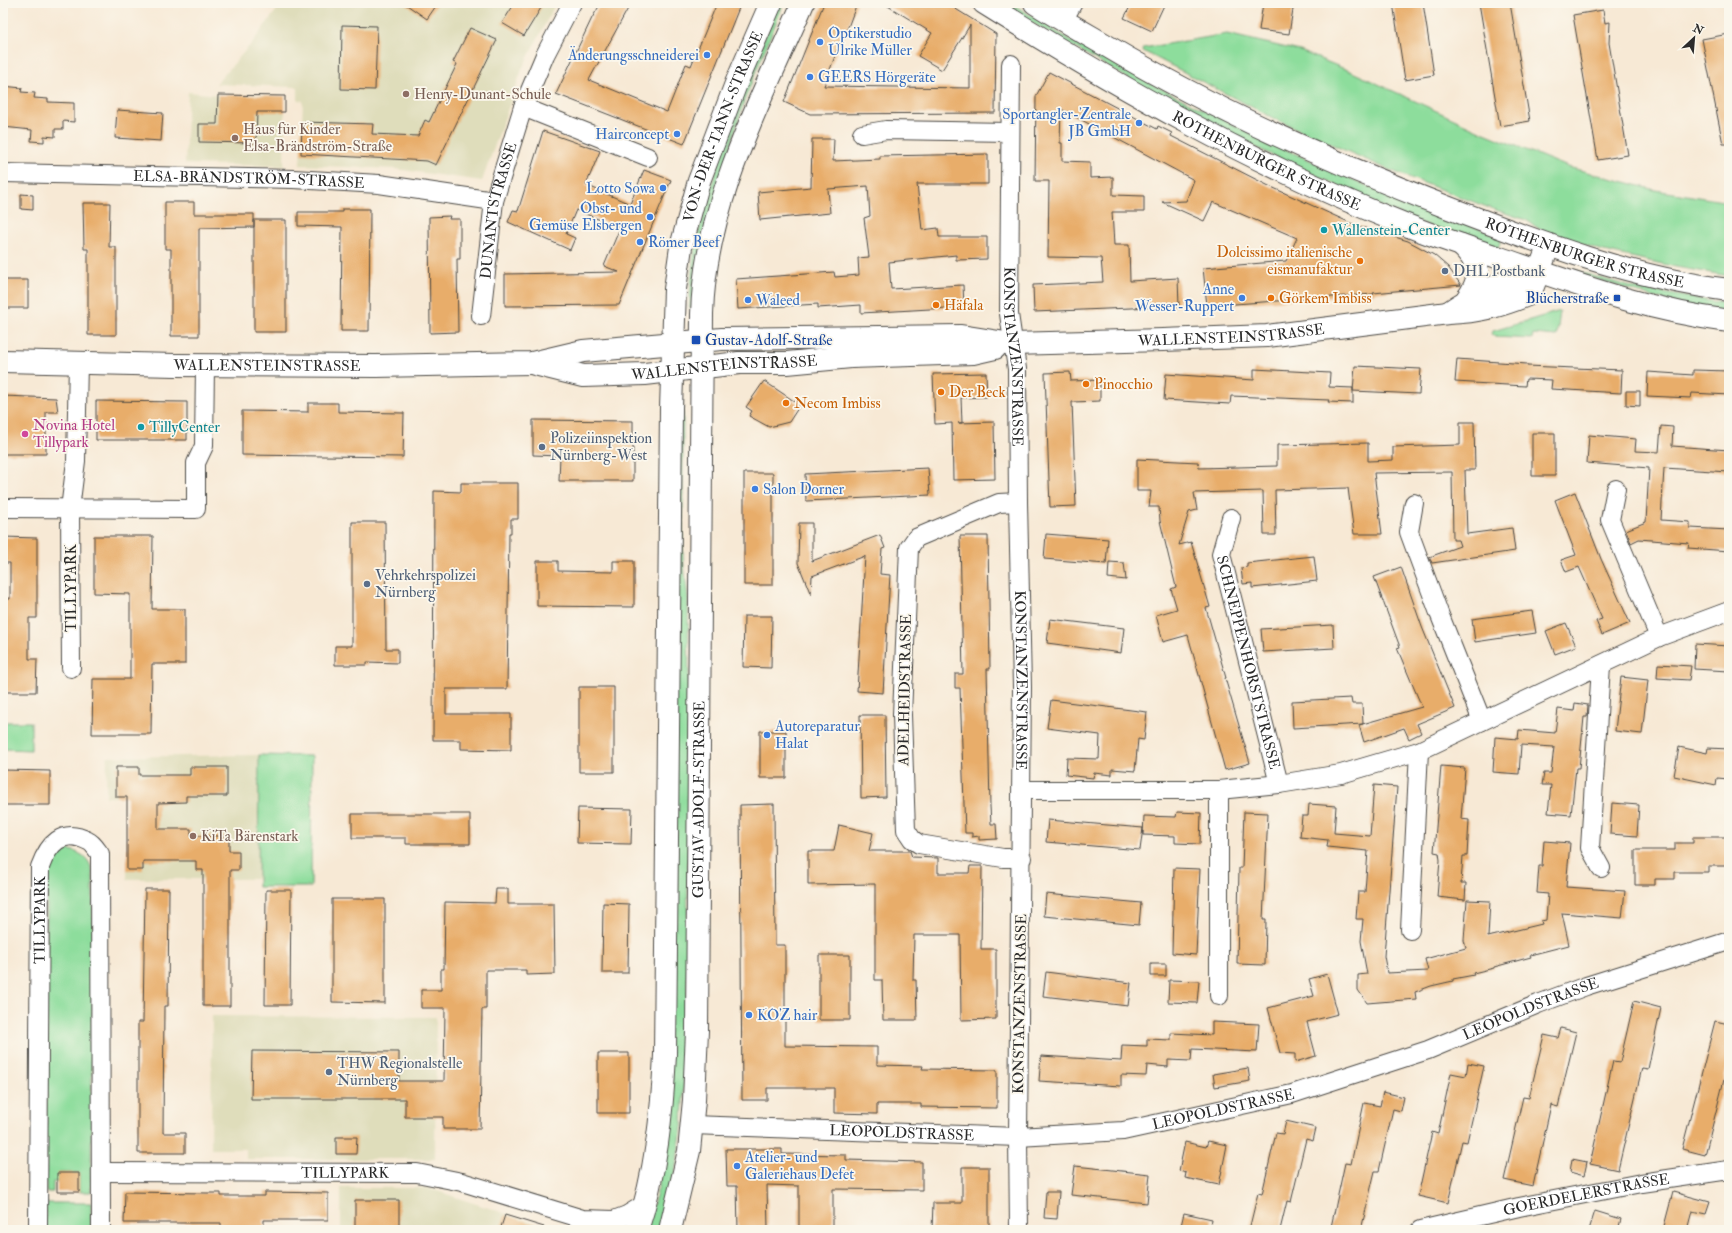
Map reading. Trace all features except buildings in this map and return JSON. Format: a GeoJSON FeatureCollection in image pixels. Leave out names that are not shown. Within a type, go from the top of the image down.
{"type":"FeatureCollection","features":[{"type":"Feature","properties":{"kind":"main road","name":"VON-DER-TANN-STRASSE"},"geometry":{"type":"LineString","coordinates":[[671,371],[678,268],[693,200],[724,115],[771,3]]}},
{"type":"Feature","properties":{"kind":"main road","name":"VON-DER-TANN-STRASSE"},"geometry":{"type":"LineString","coordinates":[[702,366],[704,279],[711,237],[721,200],[734,163],[802,3]]}},
{"type":"Feature","properties":{"kind":"main road","name":"ROTHENBURGER STRASSE"},"geometry":{"type":"LineString","coordinates":[[984,3],[1109,78],[1235,146],[1377,213],[1461,245],[1642,305],[1729,321]]}},
{"type":"Feature","properties":{"kind":"main road","name":"ROTHENBURGER STRASSE"},"geometry":{"type":"LineString","coordinates":[[1035,3],[1068,12],[1178,87],[1300,147],[1386,184],[1549,245],[1630,271],[1678,283],[1729,290]]}},
{"type":"Feature","properties":{"kind":"main road"},"geometry":{"type":"LineString","coordinates":[[1461,245],[1474,260],[1478,276],[1474,289],[1467,299]]}},
{"type":"Feature","properties":{"kind":"main road","name":"WALLENSTEINSTRASSE"},"geometry":{"type":"LineString","coordinates":[[3,361],[205,365],[431,366],[532,363],[583,351],[702,341],[961,336],[1012,344],[1267,336],[1448,313],[1474,312],[1530,294],[1549,245]]}},
{"type":"Feature","properties":{"kind":"main road","name":"WALLENSTEINSTRASSE"},"geometry":{"type":"LineString","coordinates":[[1448,313],[1467,299],[1516,278],[1539,272]]}},
{"type":"Feature","properties":{"kind":"main road","name":"WALLENSTEINSTRASSE"},"geometry":{"type":"LineString","coordinates":[[532,363],[583,376],[671,371],[702,366],[739,363],[787,363],[851,357],[973,353],[1012,344]]}},
{"type":"Feature","properties":{"kind":"main road","name":"GUSTAV-ADOLF-STRASSE"},"geometry":{"type":"LineString","coordinates":[[670,1230],[682,1182],[692,1125],[697,1031],[702,366]]}},
{"type":"Feature","properties":{"kind":"main road","name":"GUSTAV-ADOLF-STRASSE"},"geometry":{"type":"LineString","coordinates":[[637,1230],[645,1204],[659,1139],[663,1096],[666,1031],[671,371]]}},
{"type":"Feature","properties":{"kind":"street","name":"DUNANTSTRASSE"},"geometry":{"type":"LineString","coordinates":[[481,316],[494,201],[523,107],[545,55],[572,3]]}},
{"type":"Feature","properties":{"kind":"street","name":"KONSTANZENSTRASSE"},"geometry":{"type":"LineString","coordinates":[[1011,64],[1009,314],[1012,344],[1017,369],[1022,687],[1022,858],[1018,1137],[1019,1230]]}},
{"type":"Feature","properties":{"kind":"street"},"geometry":{"type":"LineString","coordinates":[[523,107],[648,158]]}},
{"type":"Feature","properties":{"kind":"street"},"geometry":{"type":"LineString","coordinates":[[862,134],[886,130],[1010,132]]}},
{"type":"Feature","properties":{"kind":"street","name":"ELSA-BRÄNDSTRÖM-STRASSE"},"geometry":{"type":"LineString","coordinates":[[3,173],[293,179],[379,184],[494,201]]}},
{"type":"Feature","properties":{"kind":"street","name":"TILLYPARK"},"geometry":{"type":"LineString","coordinates":[[71,668],[70,509],[76,461],[78,362]]}},
{"type":"Feature","properties":{"kind":"street"},"geometry":{"type":"LineString","coordinates":[[3,508],[196,509],[196,463],[204,446],[205,365]]}},
{"type":"Feature","properties":{"kind":"street"},"geometry":{"type":"LineString","coordinates":[[1616,489],[1610,520],[1659,637]]}},
{"type":"Feature","properties":{"kind":"street","name":"ADELHEIDSTRASSE"},"geometry":{"type":"LineString","coordinates":[[1018,502],[999,503],[916,538],[909,548],[902,715],[906,830],[912,839],[919,844],[1003,858],[1022,858]]}},
{"type":"Feature","properties":{"kind":"street"},"geometry":{"type":"LineString","coordinates":[[1414,503],[1409,532],[1482,721]]}},
{"type":"Feature","properties":{"kind":"street","name":"SCHNEPPENHORSTSTRASSE"},"geometry":{"type":"LineString","coordinates":[[1231,518],[1221,554],[1278,784]]}},
{"type":"Feature","properties":{"kind":"street","name":"SCHNEPPENHORSTSTRASSE"},"geometry":{"type":"LineString","coordinates":[[1022,790],[1219,790],[1278,784],[1341,774],[1420,751],[1659,637],[1729,611]]}},
{"type":"Feature","properties":{"kind":"street"},"geometry":{"type":"LineString","coordinates":[[1601,665],[1590,848],[1601,868]]}},
{"type":"Feature","properties":{"kind":"street"},"geometry":{"type":"LineString","coordinates":[[1410,930],[1420,751]]}},
{"type":"Feature","properties":{"kind":"street"},"geometry":{"type":"LineString","coordinates":[[1219,790],[1219,996]]}},
{"type":"Feature","properties":{"kind":"street","name":"TILLYPARK"},"geometry":{"type":"LineString","coordinates":[[38,1230],[40,867],[46,851],[57,839],[71,836],[89,841],[100,854],[101,1230]]}},
{"type":"Feature","properties":{"kind":"street","name":"LEOPOLDSTRASSE"},"geometry":{"type":"LineString","coordinates":[[692,1125],[1018,1137],[1123,1132],[1292,1094],[1428,1050],[1538,1004],[1586,986],[1729,941]]}},
{"type":"Feature","properties":{"kind":"street","name":"GOERDELERSTRASSE"},"geometry":{"type":"LineString","coordinates":[[1420,1230],[1519,1207],[1641,1183],[1729,1170]]}},
{"type":"Feature","properties":{"kind":"street","name":"TILLYPARK"},"geometry":{"type":"LineString","coordinates":[[101,1172],[417,1173],[462,1182],[583,1219],[601,1230]]}},
{"type":"Feature","properties":{"kind":"street","name":"TILLYPARK"},"geometry":{"type":"LineString","coordinates":[[583,1219],[614,1220],[627,1215],[645,1204]]}},
{"type":"Feature","properties":{"kind":"shaded area","name":"Henry-Dunant-Schule"},"geometry":{"type":"Polygon","coordinates":[[[282,3],[556,3],[523,67],[482,181],[395,169],[300,165],[303,101],[298,100],[298,87],[216,84],[252,43],[282,3]]]}},
{"type":"Feature","properties":{"kind":"shaded area","name":"Haus für Kinder Elsa-Brändström-Straße"},"geometry":{"type":"Polygon","coordinates":[[[188,92],[218,95],[285,96],[284,166],[185,164],[188,92]]]}},
{"type":"Feature","properties":{"kind":"shaded area","name":"KiTa Bärenstark"},"geometry":{"type":"Polygon","coordinates":[[[259,755],[258,879],[127,879],[127,797],[106,797],[107,757],[259,755]]]}},
{"type":"Feature","properties":{"kind":"shaded area"},"geometry":{"type":"Polygon","coordinates":[[[212,1016],[436,1017],[435,1159],[246,1159],[246,1149],[211,1149],[212,1016]]]}},
{"type":"Feature","properties":{"kind":"shaded area"},"geometry":{"type":"Polygon","coordinates":[[[341,1188],[428,1188],[555,1230],[341,1230],[341,1188]]]}},
{"type":"Feature","properties":{"kind":"green space"},"geometry":{"type":"Polygon","coordinates":[[[779,3],[784,3],[745,99],[730,147],[694,308],[689,308],[696,241],[707,201],[733,113],[779,3]]]}},
{"type":"Feature","properties":{"kind":"green space"},"geometry":{"type":"Polygon","coordinates":[[[998,3],[1011,3],[1075,43],[1134,75],[1260,138],[1390,196],[1502,237],[1497,251],[1405,217],[1210,126],[998,3]]]}},
{"type":"Feature","properties":{"kind":"green space"},"geometry":{"type":"Polygon","coordinates":[[[1227,34],[1300,51],[1350,71],[1482,132],[1568,167],[1655,190],[1729,202],[1729,276],[1676,267],[1604,251],[1544,232],[1526,220],[1487,207],[1387,169],[1275,119],[1143,51],[1143,48],[1227,34]]]}},
{"type":"Feature","properties":{"kind":"green space"},"geometry":{"type":"Polygon","coordinates":[[[1570,269],[1635,288],[1729,304],[1729,314],[1691,309],[1569,271],[1570,269]]]}},
{"type":"Feature","properties":{"kind":"green space"},"geometry":{"type":"Polygon","coordinates":[[[1560,311],[1557,336],[1533,334],[1532,339],[1495,337],[1491,334],[1493,331],[1560,311]]]}},
{"type":"Feature","properties":{"kind":"green space"},"geometry":{"type":"Polygon","coordinates":[[[683,406],[683,557],[688,598],[689,691],[687,1003],[682,1127],[675,1172],[659,1230],[645,1230],[659,1186],[678,407],[683,406]]]}},
{"type":"Feature","properties":{"kind":"green space"},"geometry":{"type":"Polygon","coordinates":[[[3,722],[31,722],[31,750],[3,749],[3,722]]]}},
{"type":"Feature","properties":{"kind":"green space"},"geometry":{"type":"Polygon","coordinates":[[[259,755],[312,756],[311,887],[258,887],[259,755]]]}},
{"type":"Feature","properties":{"kind":"green space"},"geometry":{"type":"Polygon","coordinates":[[[70,850],[80,854],[89,862],[93,876],[91,1192],[79,1192],[79,1173],[58,1173],[57,1182],[53,1182],[53,1192],[46,1192],[47,874],[52,861],[57,854],[70,850]]]}},
{"type":"Feature","properties":{"kind":"green space"},"geometry":{"type":"Polygon","coordinates":[[[46,1203],[91,1203],[91,1230],[45,1230],[46,1203]]]}},
{"type":"Feature","properties":{"kind":"place","name":"Optikerstudio Ulrike Müller"},"geometry":{"type":"Point","coordinates":[820,42]}},
{"type":"Feature","properties":{"kind":"place","name":"Änderungsschneiderei"},"geometry":{"type":"Point","coordinates":[707,55]}},
{"type":"Feature","properties":{"kind":"place","name":"GEERS Hörgeräte"},"geometry":{"type":"Point","coordinates":[810,77]}},
{"type":"Feature","properties":{"kind":"place","name":"Henry-Dunant-Schule"},"geometry":{"type":"Point","coordinates":[406,94]}},
{"type":"Feature","properties":{"kind":"place","name":"Sportangler-Zentrale JB GmbH"},"geometry":{"type":"Point","coordinates":[1139,123]}},
{"type":"Feature","properties":{"kind":"place","name":"Hairconcept"},"geometry":{"type":"Point","coordinates":[677,134]}},
{"type":"Feature","properties":{"kind":"place","name":"Haus für Kinder Elsa-Brändström-Straße"},"geometry":{"type":"Point","coordinates":[235,138]}},
{"type":"Feature","properties":{"kind":"place","name":"Lotto Sowa"},"geometry":{"type":"Point","coordinates":[663,188]}},
{"type":"Feature","properties":{"kind":"place","name":"Obst- und Gemüse Elsbergen"},"geometry":{"type":"Point","coordinates":[650,217]}},
{"type":"Feature","properties":{"kind":"place","name":"Wallenstein-Center"},"geometry":{"type":"Point","coordinates":[1324,230]}},
{"type":"Feature","properties":{"kind":"place","name":"Römer Beef"},"geometry":{"type":"Point","coordinates":[640,242]}},
{"type":"Feature","properties":{"kind":"place","name":"Dolcissimo italienische eismanufaktur"},"geometry":{"type":"Point","coordinates":[1360,261]}},
{"type":"Feature","properties":{"kind":"place","name":"DHL Postbank"},"geometry":{"type":"Point","coordinates":[1445,271]}},
{"type":"Feature","properties":{"kind":"place","name":"Anne Wesser-Ruppert"},"geometry":{"type":"Point","coordinates":[1242,298]}},
{"type":"Feature","properties":{"kind":"place","name":"Görkem Imbiss"},"geometry":{"type":"Point","coordinates":[1271,298]}},
{"type":"Feature","properties":{"kind":"place","name":"Blücherstraße"},"geometry":{"type":"Point","coordinates":[1617,298]}},
{"type":"Feature","properties":{"kind":"place","name":"Waleed"},"geometry":{"type":"Point","coordinates":[748,300]}},
{"type":"Feature","properties":{"kind":"place","name":"Häfala"},"geometry":{"type":"Point","coordinates":[936,305]}},
{"type":"Feature","properties":{"kind":"place","name":"Gustav-Adolf-Straße"},"geometry":{"type":"Point","coordinates":[696,340]}},
{"type":"Feature","properties":{"kind":"place","name":"Pinocchio"},"geometry":{"type":"Point","coordinates":[1086,384]}},
{"type":"Feature","properties":{"kind":"place","name":"Der Beck"},"geometry":{"type":"Point","coordinates":[941,392]}},
{"type":"Feature","properties":{"kind":"place","name":"Necom Imbiss"},"geometry":{"type":"Point","coordinates":[786,403]}},
{"type":"Feature","properties":{"kind":"place","name":"TillyCenter"},"geometry":{"type":"Point","coordinates":[141,427]}},
{"type":"Feature","properties":{"kind":"place","name":"Novina Hotel Tillypark"},"geometry":{"type":"Point","coordinates":[25,434]}},
{"type":"Feature","properties":{"kind":"place","name":"Polizeiinspektion Nürnberg-West"},"geometry":{"type":"Point","coordinates":[542,447]}},
{"type":"Feature","properties":{"kind":"place","name":"Salon Dorner"},"geometry":{"type":"Point","coordinates":[755,489]}},
{"type":"Feature","properties":{"kind":"place","name":"Vehrkehrspolizei Nürnberg"},"geometry":{"type":"Point","coordinates":[367,584]}},
{"type":"Feature","properties":{"kind":"place","name":"Autoreparatur Halat"},"geometry":{"type":"Point","coordinates":[767,735]}},
{"type":"Feature","properties":{"kind":"place","name":"KiTa Bärenstark"},"geometry":{"type":"Point","coordinates":[193,836]}},
{"type":"Feature","properties":{"kind":"place","name":"KOZ hair"},"geometry":{"type":"Point","coordinates":[749,1015]}},
{"type":"Feature","properties":{"kind":"place","name":"THW Regionalstelle Nürnberg"},"geometry":{"type":"Point","coordinates":[329,1072]}},
{"type":"Feature","properties":{"kind":"place","name":"Atelier- und Galeriehaus Defet"},"geometry":{"type":"Point","coordinates":[737,1166]}}]}
